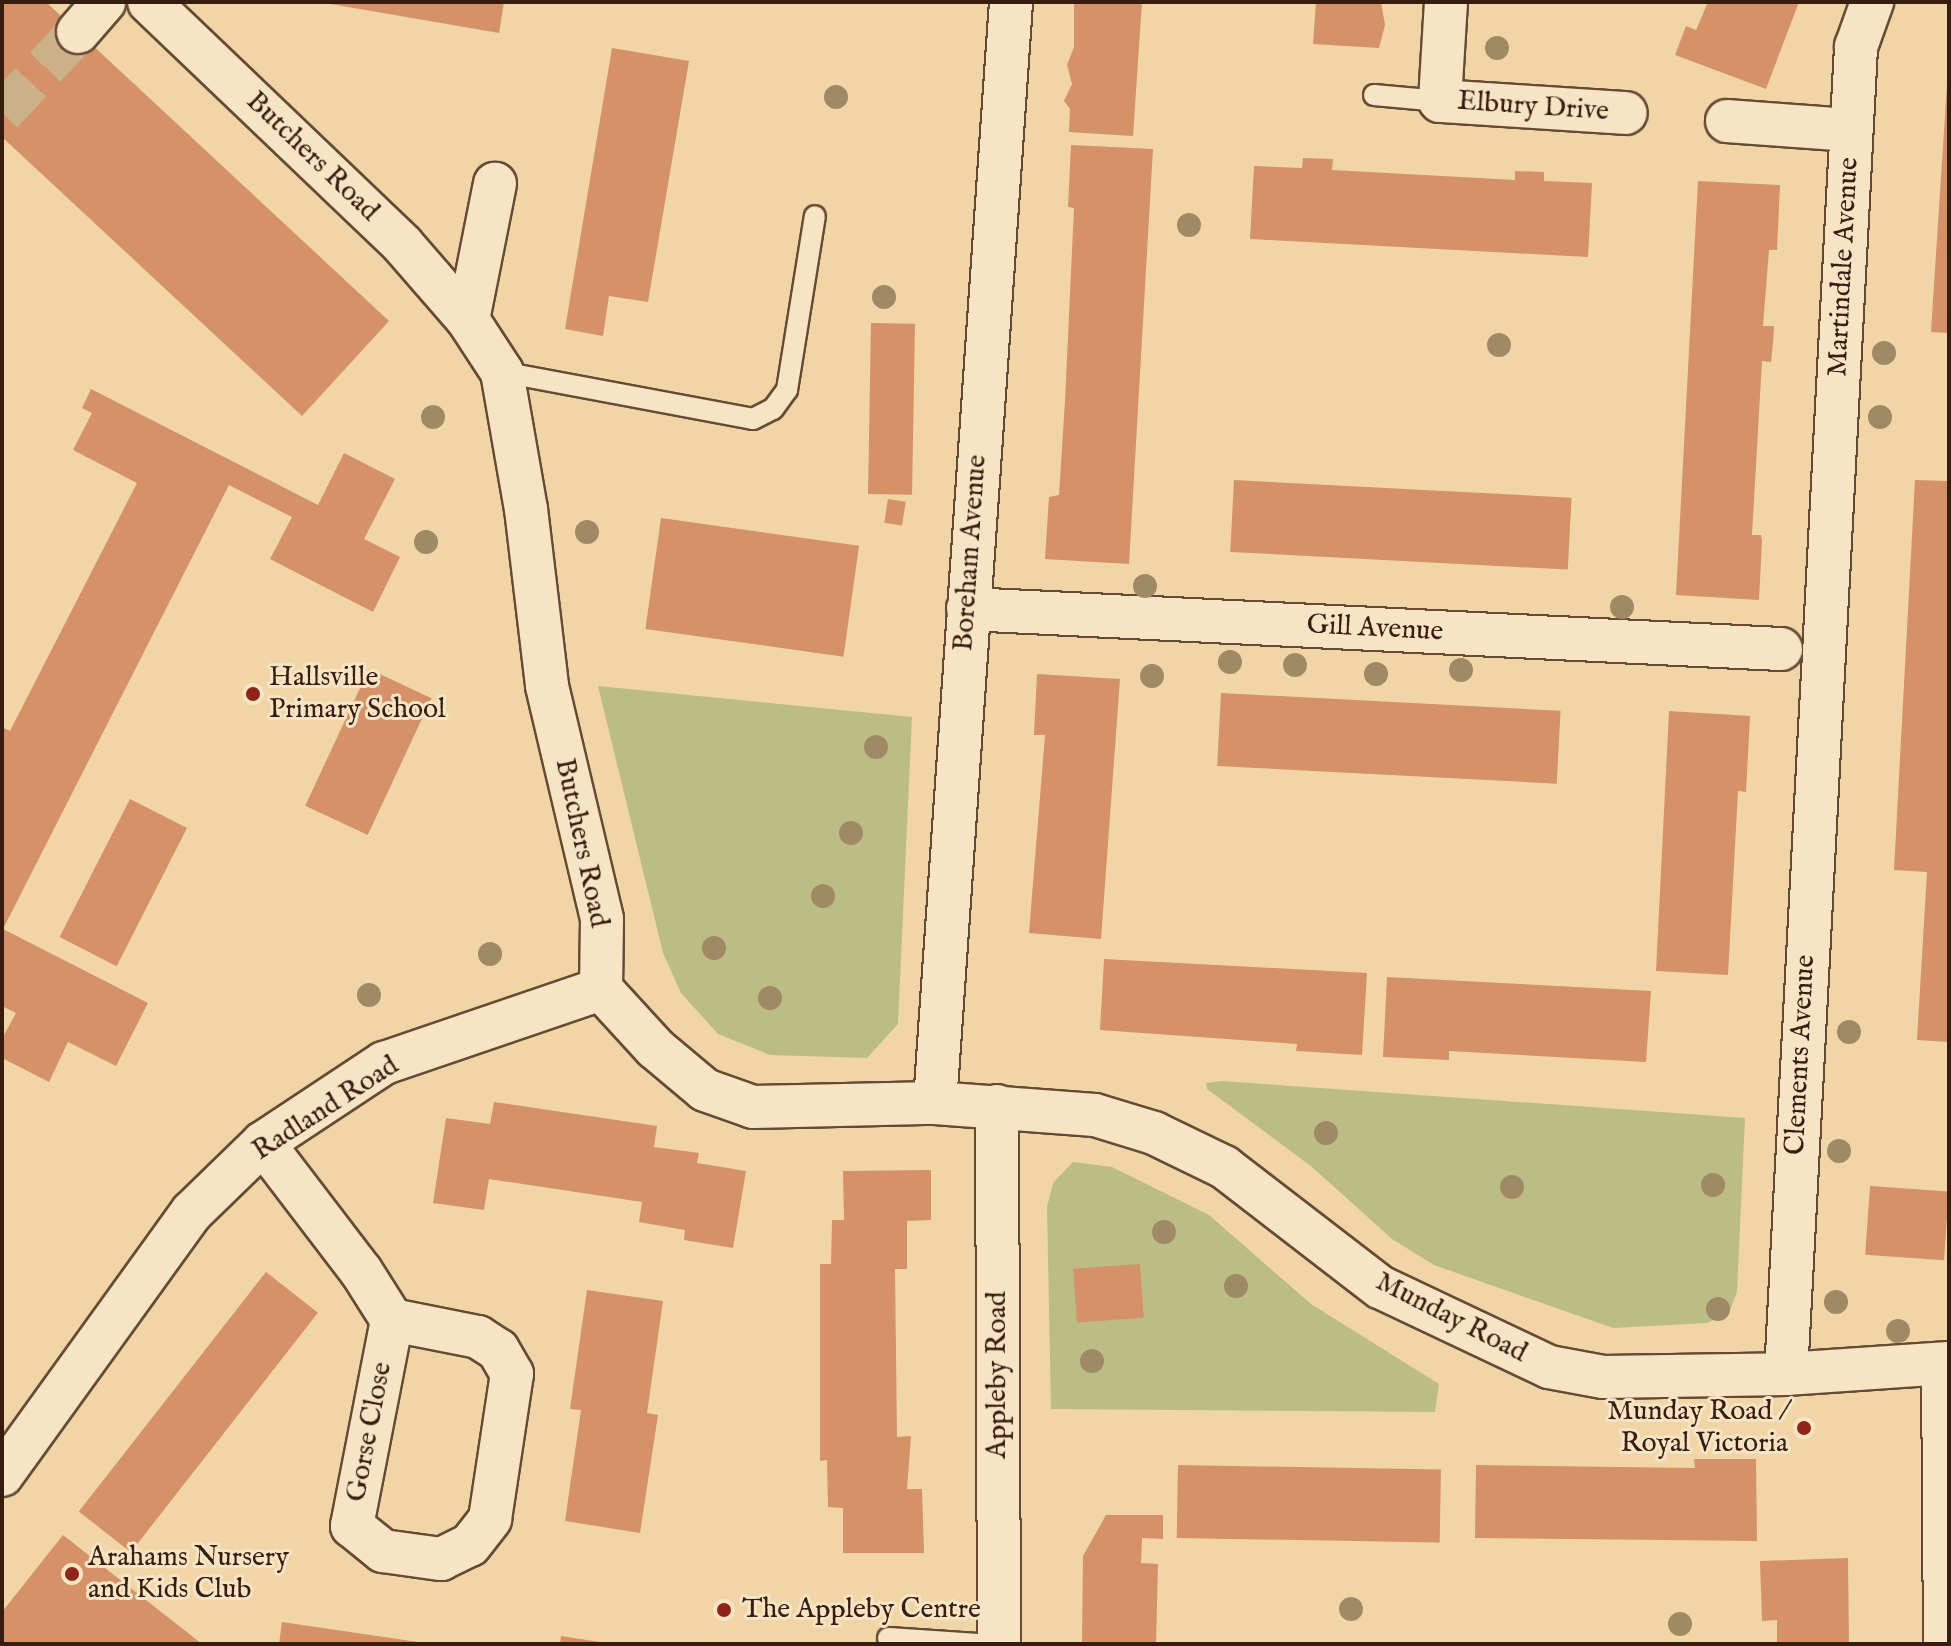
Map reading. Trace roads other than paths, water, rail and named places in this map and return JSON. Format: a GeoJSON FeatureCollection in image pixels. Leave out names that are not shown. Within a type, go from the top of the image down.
{"type":"FeatureCollection","features":[{"type":"Feature","properties":{"kind":"street","name":"Boreham Avenue"},"geometry":{"type":"LineString","coordinates":[[935,1103],[1011,2]]}},
{"type":"Feature","properties":{"kind":"street","name":"Elbury Drive"},"geometry":{"type":"LineString","coordinates":[[1446,2],[1440,101],[1626,113]]}},
{"type":"Feature","properties":{"kind":"street","name":"Martindale Avenue"},"geometry":{"type":"LineString","coordinates":[[1816,737],[1856,47],[1872,2]]}},
{"type":"Feature","properties":{"kind":"street","name":"Butchers Road"},"geometry":{"type":"LineString","coordinates":[[164,7],[402,244],[468,320],[502,372],[526,509],[547,686],[602,919],[601,989]]}},
{"type":"Feature","properties":{"kind":"street"},"geometry":{"type":"LineString","coordinates":[[1727,121],[1851,130]]}},
{"type":"Feature","properties":{"kind":"street"},"geometry":{"type":"LineString","coordinates":[[468,320],[495,184]]}},
{"type":"Feature","properties":{"kind":"street","name":"Gill Avenue"},"geometry":{"type":"LineString","coordinates":[[968,609],[1781,649]]}},
{"type":"Feature","properties":{"kind":"street","name":"Clements Avenue"},"geometry":{"type":"LineString","coordinates":[[1786,1374],[1816,737]]}},
{"type":"Feature","properties":{"kind":"street"},"geometry":{"type":"LineString","coordinates":[[601,989],[655,1048],[705,1090],[753,1107],[935,1103],[997,1106]]}},
{"type":"Feature","properties":{"kind":"street","name":"Radland Road"},"geometry":{"type":"LineString","coordinates":[[2,1475],[192,1212],[263,1143],[384,1063],[601,989]]}},
{"type":"Feature","properties":{"kind":"street","name":"Munday Road"},"geometry":{"type":"LineString","coordinates":[[997,1106],[1095,1115],[1154,1133],[1224,1167],[1380,1287],[1549,1367],[1603,1377],[1786,1374],[1946,1363]]}},
{"type":"Feature","properties":{"kind":"street","name":"Appleby Road"},"geometry":{"type":"LineString","coordinates":[[997,1106],[999,1644]]}},
{"type":"Feature","properties":{"kind":"street"},"geometry":{"type":"LineString","coordinates":[[263,1143],[361,1271],[392,1320]]}},
{"type":"Feature","properties":{"kind":"street","name":"Gorse Close"},"geometry":{"type":"LineString","coordinates":[[392,1320],[478,1337],[498,1350],[512,1374],[490,1519],[470,1545],[441,1559],[383,1551],[352,1526],[392,1320]]}},
{"type":"Feature","properties":{"kind":"street"},"geometry":{"type":"LineString","coordinates":[[1945,1644],[1946,1363]]}},
{"type":"Feature","properties":{"kind":"lane","name":"Elbury Drive"},"geometry":{"type":"LineString","coordinates":[[1374,95],[1440,101]]}},
{"type":"Feature","properties":{"kind":"lane"},"geometry":{"type":"LineString","coordinates":[[502,372],[753,419],[773,409],[787,390],[815,216]]}},
{"type":"Feature","properties":{"kind":"lane"},"geometry":{"type":"LineString","coordinates":[[888,1638],[979,1644]]}},
{"type":"Feature","properties":{"kind":"tunnel"},"geometry":{"type":"LineString","coordinates":[[2,113],[78,32]]}},
{"type":"Feature","properties":{"kind":"place","name":"Hallsville Primary School"},"geometry":{"type":"Point","coordinates":[253,694]}},
{"type":"Feature","properties":{"kind":"place","name":"Munday Road / Royal Victoria"},"geometry":{"type":"Point","coordinates":[1804,1428]}},
{"type":"Feature","properties":{"kind":"place","name":"Arahams Nursery and Kids Club"},"geometry":{"type":"Point","coordinates":[72,1574]}},
{"type":"Feature","properties":{"kind":"place","name":"The Appleby Centre"},"geometry":{"type":"Point","coordinates":[724,1610]}}]}
